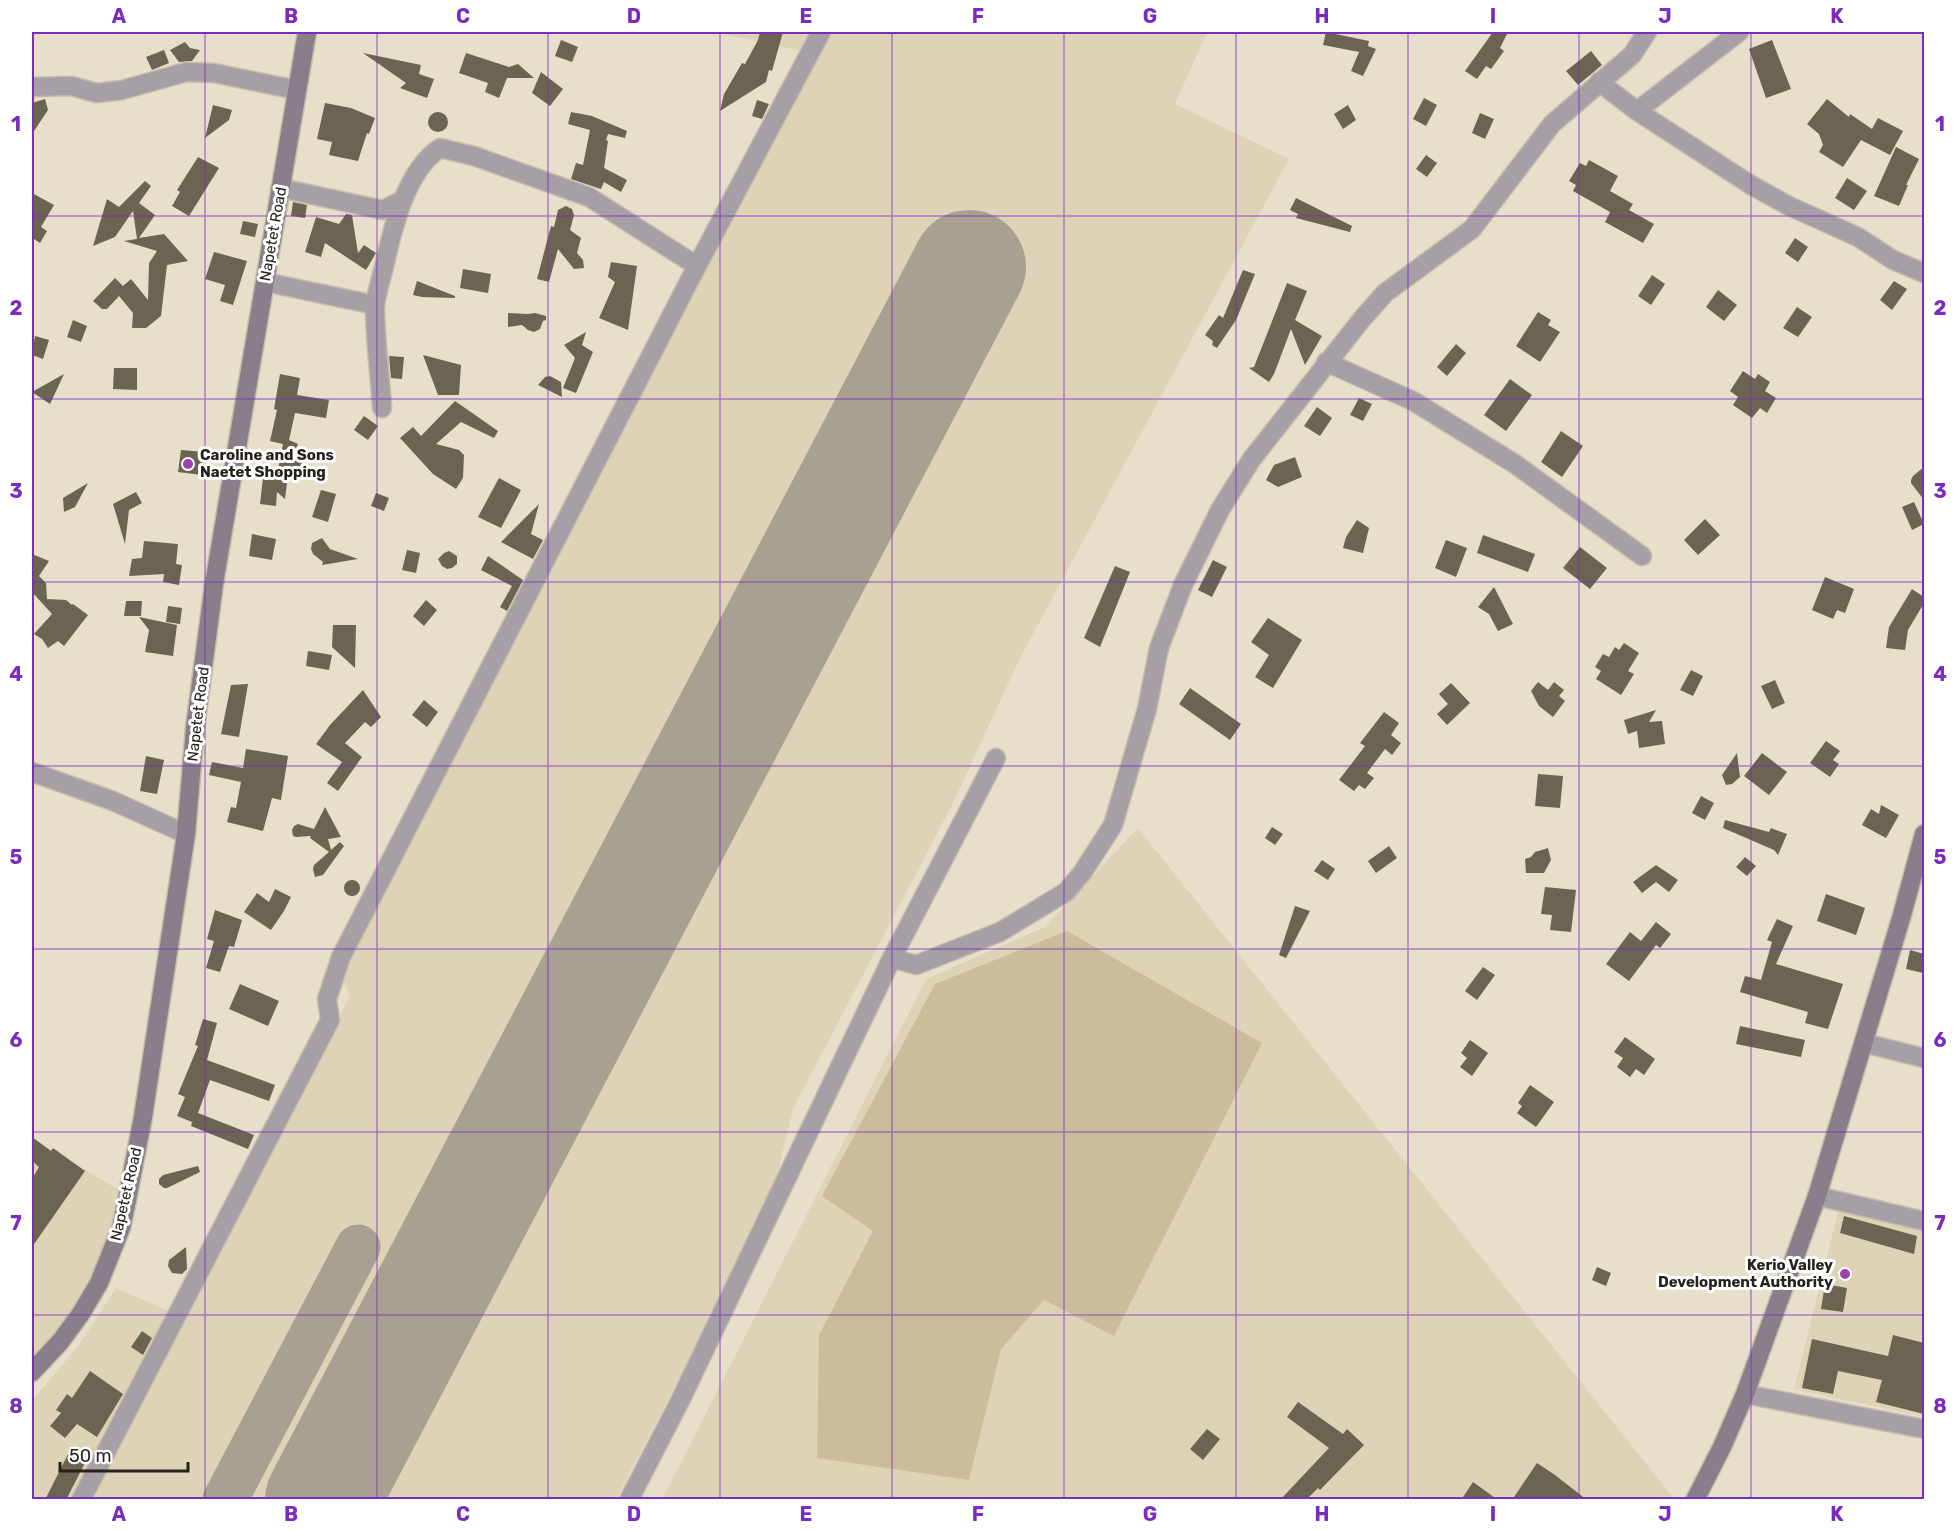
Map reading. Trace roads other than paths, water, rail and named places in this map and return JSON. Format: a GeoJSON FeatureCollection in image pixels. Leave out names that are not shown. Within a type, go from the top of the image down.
{"type":"FeatureCollection","features":[{"type":"Feature","properties":{"kind":"main road","name":"Napetet Road"},"geometry":{"type":"LineString","coordinates":[[32,1372],[60,1342],[80,1315],[102,1275],[121,1228],[143,1117],[186,834],[195,728],[214,584],[307,32]]}},
{"type":"Feature","properties":{"kind":"main road"},"geometry":{"type":"LineString","coordinates":[[1695,1500],[1722,1447],[1745,1394],[1816,1196],[1864,1043],[1924,834]]}},
{"type":"Feature","properties":{"kind":"street"},"geometry":{"type":"LineString","coordinates":[[81,1500],[330,1020],[327,999],[341,957],[697,266],[821,32]]}},
{"type":"Feature","properties":{"kind":"street"},"geometry":{"type":"LineString","coordinates":[[892,958],[915,965],[1000,932],[1066,892],[1082,873],[1113,825],[1147,709],[1159,648],[1183,585],[1231,490],[1251,460],[1326,362],[1385,293],[1472,229],[1552,124],[1632,55],[1647,32]]}},
{"type":"Feature","properties":{"kind":"street"},"geometry":{"type":"LineString","coordinates":[[1638,111],[1739,32]]}},
{"type":"Feature","properties":{"kind":"street"},"geometry":{"type":"LineString","coordinates":[[32,87],[71,86],[97,93],[122,90],[186,72],[214,73],[297,90]]}},
{"type":"Feature","properties":{"kind":"street"},"geometry":{"type":"LineString","coordinates":[[1599,82],[1638,111],[1750,185],[1789,206],[1858,237],[1893,260],[1924,273]]}},
{"type":"Feature","properties":{"kind":"street"},"geometry":{"type":"LineString","coordinates":[[382,408],[375,305],[389,244],[403,200],[429,155],[440,148],[474,156],[589,196],[697,266]]}},
{"type":"Feature","properties":{"kind":"street"},"geometry":{"type":"LineString","coordinates":[[280,188],[382,210],[403,200]]}},
{"type":"Feature","properties":{"kind":"street"},"geometry":{"type":"LineString","coordinates":[[265,282],[375,305]]}},
{"type":"Feature","properties":{"kind":"street"},"geometry":{"type":"LineString","coordinates":[[1326,362],[1413,400],[1515,464],[1642,556]]}},
{"type":"Feature","properties":{"kind":"street"},"geometry":{"type":"LineString","coordinates":[[629,1500],[680,1401],[892,958],[996,758]]}},
{"type":"Feature","properties":{"kind":"street"},"geometry":{"type":"LineString","coordinates":[[32,772],[112,801],[186,834]]}},
{"type":"Feature","properties":{"kind":"street"},"geometry":{"type":"LineString","coordinates":[[1864,1043],[1924,1058]]}},
{"type":"Feature","properties":{"kind":"street"},"geometry":{"type":"LineString","coordinates":[[1816,1196],[1924,1221]]}},
{"type":"Feature","properties":{"kind":"street"},"geometry":{"type":"LineString","coordinates":[[1745,1394],[1924,1429]]}},
{"type":"Feature","properties":{"kind":"place","name":"Caroline and Sons Naetet Shopping"},"geometry":{"type":"Point","coordinates":[188,464]}},
{"type":"Feature","properties":{"kind":"place","name":"Kerio Valley Development Authority"},"geometry":{"type":"Point","coordinates":[1845,1274]}}]}
